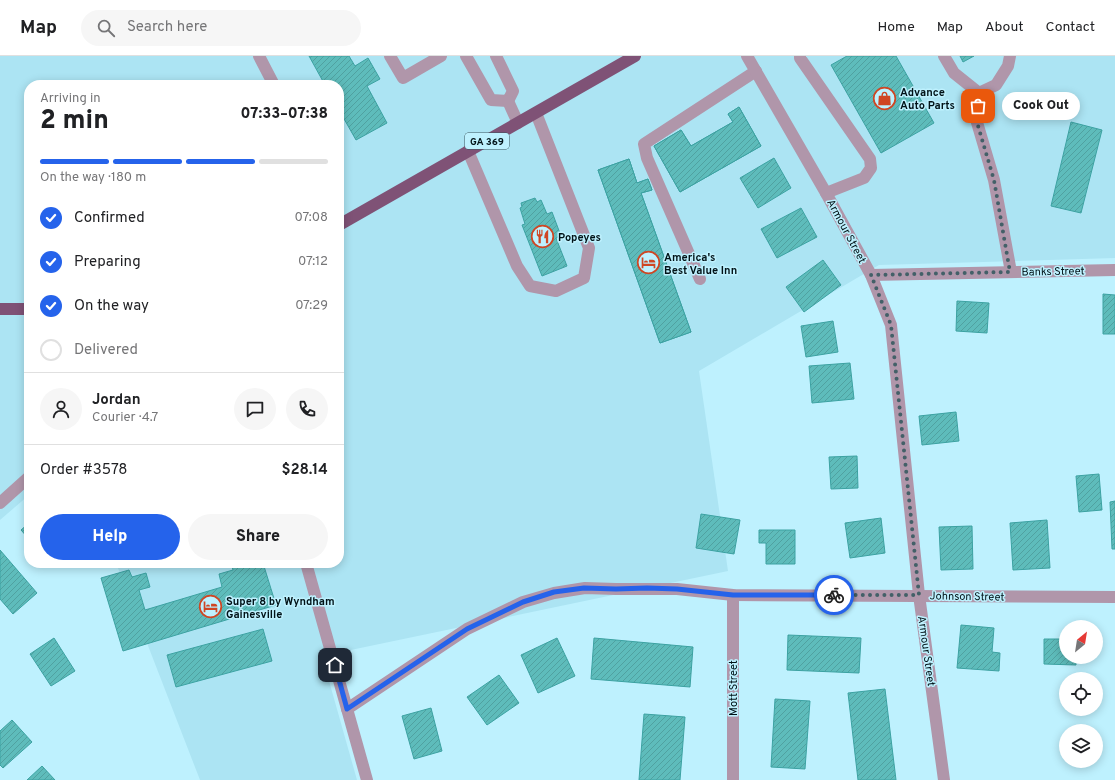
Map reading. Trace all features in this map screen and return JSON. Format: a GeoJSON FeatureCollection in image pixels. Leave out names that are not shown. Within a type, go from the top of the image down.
{"type":"FeatureCollection","features":[{"type":"Feature","properties":{"kind":"main road","name":"GA 369"},"geometry":{"type":"LineString","coordinates":[[344,222],[635,56]]}},
{"type":"Feature","properties":{"kind":"main road"},"geometry":{"type":"LineString","coordinates":[[0,308],[24,310]]}},
{"type":"Feature","properties":{"kind":"street"},"geometry":{"type":"LineString","coordinates":[[259,56],[271,80]]}},
{"type":"Feature","properties":{"kind":"street"},"geometry":{"type":"LineString","coordinates":[[390,56],[403,78],[441,56]]}},
{"type":"Feature","properties":{"kind":"street"},"geometry":{"type":"LineString","coordinates":[[466,56],[491,100],[508,101]]}},
{"type":"Feature","properties":{"kind":"street"},"geometry":{"type":"LineString","coordinates":[[496,56],[513,91],[508,101]]}},
{"type":"Feature","properties":{"kind":"street","name":"Armour Street"},"geometry":{"type":"LineString","coordinates":[[747,56],[826,193],[871,275],[891,325],[919,595],[944,780]]}},
{"type":"Feature","properties":{"kind":"street"},"geometry":{"type":"LineString","coordinates":[[800,56],[870,158],[871,168],[864,178],[826,193]]}},
{"type":"Feature","properties":{"kind":"street"},"geometry":{"type":"LineString","coordinates":[[944,56],[954,73],[979,93]]}},
{"type":"Feature","properties":{"kind":"street"},"geometry":{"type":"LineString","coordinates":[[979,93],[996,85],[1008,66],[1010,56]]}},
{"type":"Feature","properties":{"kind":"street"},"geometry":{"type":"LineString","coordinates":[[700,279],[647,158],[644,144],[756,71]]}},
{"type":"Feature","properties":{"kind":"street"},"geometry":{"type":"LineString","coordinates":[[979,93],[976,119],[994,180],[1010,272]]}},
{"type":"Feature","properties":{"kind":"street"},"geometry":{"type":"LineString","coordinates":[[508,101],[518,123]]}},
{"type":"Feature","properties":{"kind":"street"},"geometry":{"type":"LineString","coordinates":[[468,151],[517,266],[530,286],[556,291],[584,278],[589,248],[536,113]]}},
{"type":"Feature","properties":{"kind":"street","name":"Banks Street"},"geometry":{"type":"LineString","coordinates":[[871,275],[1115,270]]}},
{"type":"Feature","properties":{"kind":"street"},"geometry":{"type":"LineString","coordinates":[[2,501],[24,482]]}},
{"type":"Feature","properties":{"kind":"street"},"geometry":{"type":"LineString","coordinates":[[307,568],[367,780]]}},
{"type":"Feature","properties":{"kind":"street","name":"Johnson Street"},"geometry":{"type":"LineString","coordinates":[[347,709],[467,629],[523,602],[554,592],[584,588],[647,588],[677,589],[733,595],[1115,597]]}},
{"type":"Feature","properties":{"kind":"street","name":"Mott Street"},"geometry":{"type":"LineString","coordinates":[[733,595],[733,780]]}},
{"type":"Feature","properties":{"kind":"shaded area"},"geometry":{"type":"Polygon","coordinates":[[[0,56],[1115,56],[1115,258],[879,265],[699,371],[728,571],[322,656],[357,780],[200,780],[118,568],[344,568],[344,80],[24,80],[24,499],[0,520],[0,56]]]}},
{"type":"Feature","properties":{"kind":"building"},"geometry":{"type":"Polygon","coordinates":[[[309,56],[349,56],[355,66],[368,58],[380,79],[367,86],[387,123],[356,140],[344,119],[344,80],[322,80],[309,56]]]}},
{"type":"Feature","properties":{"kind":"building"},"geometry":{"type":"Polygon","coordinates":[[[847,56],[896,56],[934,123],[881,153],[831,65],[847,56]]]}},
{"type":"Feature","properties":{"kind":"building"},"geometry":{"type":"Polygon","coordinates":[[[960,56],[974,56],[963,62],[960,56]]]}},
{"type":"Feature","properties":{"kind":"building"},"geometry":{"type":"Polygon","coordinates":[[[739,107],[761,146],[680,192],[654,146],[681,130],[691,146],[733,122],[728,114],[739,107]]]}},
{"type":"Feature","properties":{"kind":"building"},"geometry":{"type":"Polygon","coordinates":[[[739,107],[761,146],[680,192],[654,146],[681,130],[691,146],[733,122],[728,114],[739,107]]]}},
{"type":"Feature","properties":{"kind":"building"},"geometry":{"type":"Polygon","coordinates":[[[1071,122],[1102,130],[1081,213],[1051,206],[1071,122]]]}},
{"type":"Feature","properties":{"kind":"building"},"geometry":{"type":"Polygon","coordinates":[[[774,158],[791,188],[758,208],[740,178],[774,158]]]}},
{"type":"Feature","properties":{"kind":"building","name":"America's Best Value Inn"},"geometry":{"type":"Polygon","coordinates":[[[629,159],[637,183],[648,179],[652,190],[641,193],[691,332],[660,343],[598,170],[629,159]]]}},
{"type":"Feature","properties":{"kind":"building","name":"America's Best Value Inn"},"geometry":{"type":"Polygon","coordinates":[[[629,159],[637,183],[648,179],[652,190],[641,193],[691,332],[660,343],[598,170],[629,159]]]}},
{"type":"Feature","properties":{"kind":"building","name":"Popeyes"},"geometry":{"type":"Polygon","coordinates":[[[535,198],[537,202],[541,200],[547,214],[552,212],[561,236],[556,238],[567,266],[542,276],[522,225],[525,224],[520,208],[522,207],[521,203],[535,198]]]}},
{"type":"Feature","properties":{"kind":"building"},"geometry":{"type":"Polygon","coordinates":[[[801,208],[817,237],[777,258],[761,229],[801,208]]]}},
{"type":"Feature","properties":{"kind":"building"},"geometry":{"type":"Polygon","coordinates":[[[823,260],[841,285],[804,312],[786,287],[823,260]]]}},
{"type":"Feature","properties":{"kind":"building"},"geometry":{"type":"Polygon","coordinates":[[[1103,294],[1115,295],[1115,334],[1103,334],[1103,294]]]}},
{"type":"Feature","properties":{"kind":"building"},"geometry":{"type":"Polygon","coordinates":[[[957,301],[989,303],[987,333],[956,331],[957,301]]]}},
{"type":"Feature","properties":{"kind":"building"},"geometry":{"type":"Polygon","coordinates":[[[833,321],[838,352],[806,357],[801,326],[833,321]]]}},
{"type":"Feature","properties":{"kind":"building"},"geometry":{"type":"Polygon","coordinates":[[[850,363],[854,399],[812,403],[809,366],[850,363]]]}},
{"type":"Feature","properties":{"kind":"building"},"geometry":{"type":"Polygon","coordinates":[[[956,412],[959,441],[922,445],[919,416],[956,412]]]}},
{"type":"Feature","properties":{"kind":"building"},"geometry":{"type":"Polygon","coordinates":[[[857,456],[858,488],[831,489],[829,457],[857,456]]]}},
{"type":"Feature","properties":{"kind":"building"},"geometry":{"type":"Polygon","coordinates":[[[1099,474],[1102,510],[1079,512],[1076,476],[1099,474]]]}},
{"type":"Feature","properties":{"kind":"building"},"geometry":{"type":"Polygon","coordinates":[[[1115,501],[1115,549],[1112,549],[1110,502],[1115,501]]]}},
{"type":"Feature","properties":{"kind":"building"},"geometry":{"type":"Polygon","coordinates":[[[701,514],[740,520],[734,554],[696,548],[701,514]]]}},
{"type":"Feature","properties":{"kind":"building"},"geometry":{"type":"Polygon","coordinates":[[[881,518],[885,553],[850,558],[845,523],[881,518]]]}},
{"type":"Feature","properties":{"kind":"building"},"geometry":{"type":"Polygon","coordinates":[[[1047,520],[1050,568],[1013,570],[1010,523],[1047,520]]]}},
{"type":"Feature","properties":{"kind":"building"},"geometry":{"type":"Polygon","coordinates":[[[972,526],[973,569],[941,570],[939,527],[972,526]]]}},
{"type":"Feature","properties":{"kind":"building"},"geometry":{"type":"Polygon","coordinates":[[[759,530],[795,530],[795,564],[766,564],[766,543],[759,543],[759,530]]]}},
{"type":"Feature","properties":{"kind":"building"},"geometry":{"type":"Polygon","coordinates":[[[0,550],[37,593],[13,614],[0,599],[0,550]]]}},
{"type":"Feature","properties":{"kind":"building","name":"Super 8 by Wyndham Gainesville"},"geometry":{"type":"Polygon","coordinates":[[[232,568],[265,568],[276,605],[123,651],[101,578],[129,570],[132,577],[146,573],[150,587],[139,590],[145,610],[222,587],[219,574],[233,570],[232,568]]]}},
{"type":"Feature","properties":{"kind":"building"},"geometry":{"type":"Polygon","coordinates":[[[961,625],[994,628],[992,652],[1000,653],[999,671],[957,668],[961,625]]]}},
{"type":"Feature","properties":{"kind":"building"},"geometry":{"type":"Polygon","coordinates":[[[263,629],[272,661],[176,687],[167,655],[263,629]]]}},
{"type":"Feature","properties":{"kind":"building"},"geometry":{"type":"Polygon","coordinates":[[[788,635],[861,638],[859,673],[787,670],[788,635]]]}},
{"type":"Feature","properties":{"kind":"building"},"geometry":{"type":"Polygon","coordinates":[[[54,638],[75,671],[51,686],[30,654],[54,638]]]}},
{"type":"Feature","properties":{"kind":"building"},"geometry":{"type":"Polygon","coordinates":[[[557,638],[575,676],[538,693],[521,655],[557,638]]]}},
{"type":"Feature","properties":{"kind":"building"},"geometry":{"type":"Polygon","coordinates":[[[594,638],[693,647],[690,687],[591,679],[594,638]]]}},
{"type":"Feature","properties":{"kind":"building"},"geometry":{"type":"Polygon","coordinates":[[[1044,639],[1059,639],[1059,664],[1076,665],[1044,664],[1044,639]]]}},
{"type":"Feature","properties":{"kind":"building"},"geometry":{"type":"Polygon","coordinates":[[[499,675],[519,703],[487,725],[467,697],[499,675]]]}},
{"type":"Feature","properties":{"kind":"building"},"geometry":{"type":"Polygon","coordinates":[[[885,689],[896,780],[858,780],[848,693],[885,689]]]}},
{"type":"Feature","properties":{"kind":"building"},"geometry":{"type":"Polygon","coordinates":[[[775,699],[810,701],[805,769],[771,767],[775,699]]]}},
{"type":"Feature","properties":{"kind":"building"},"geometry":{"type":"Polygon","coordinates":[[[431,708],[442,751],[414,759],[402,716],[431,708]]]}},
{"type":"Feature","properties":{"kind":"building"},"geometry":{"type":"Polygon","coordinates":[[[644,714],[685,717],[680,780],[639,780],[644,714]]]}},
{"type":"Feature","properties":{"kind":"building"},"geometry":{"type":"Polygon","coordinates":[[[12,720],[32,742],[3,768],[0,765],[0,731],[12,720]]]}},
{"type":"Feature","properties":{"kind":"building"},"geometry":{"type":"Polygon","coordinates":[[[42,766],[55,780],[27,780],[42,766]]]}},
{"type":"Feature","properties":{"kind":"way so far"},"geometry":{"type":"LineString","coordinates":[[834,595],[919,595],[891,325],[871,275],[1010,272],[994,180],[976,119],[978,106]]}},
{"type":"Feature","properties":{"kind":"place","name":"Advance Auto Parts"},"geometry":{"type":"Point","coordinates":[885,98]}},
{"type":"Feature","properties":{"kind":"place","name":"Cook Out"},"geometry":{"type":"Point","coordinates":[978,106]}},
{"type":"Feature","properties":{"kind":"place","name":"Popeyes"},"geometry":{"type":"Point","coordinates":[543,237]}},
{"type":"Feature","properties":{"kind":"place","name":"America's Best Value Inn"},"geometry":{"type":"Point","coordinates":[649,263]}},
{"type":"Feature","properties":{"kind":"place","name":"Super 8 by Wyndham Gainesville"},"geometry":{"type":"Point","coordinates":[210,607]}},
{"type":"Feature","properties":{"kind":"route"},"geometry":{"type":"LineString","coordinates":[[335,665],[347,709],[467,629],[523,602],[554,592],[584,588],[647,588],[677,589],[733,595],[834,595]]}}]}
